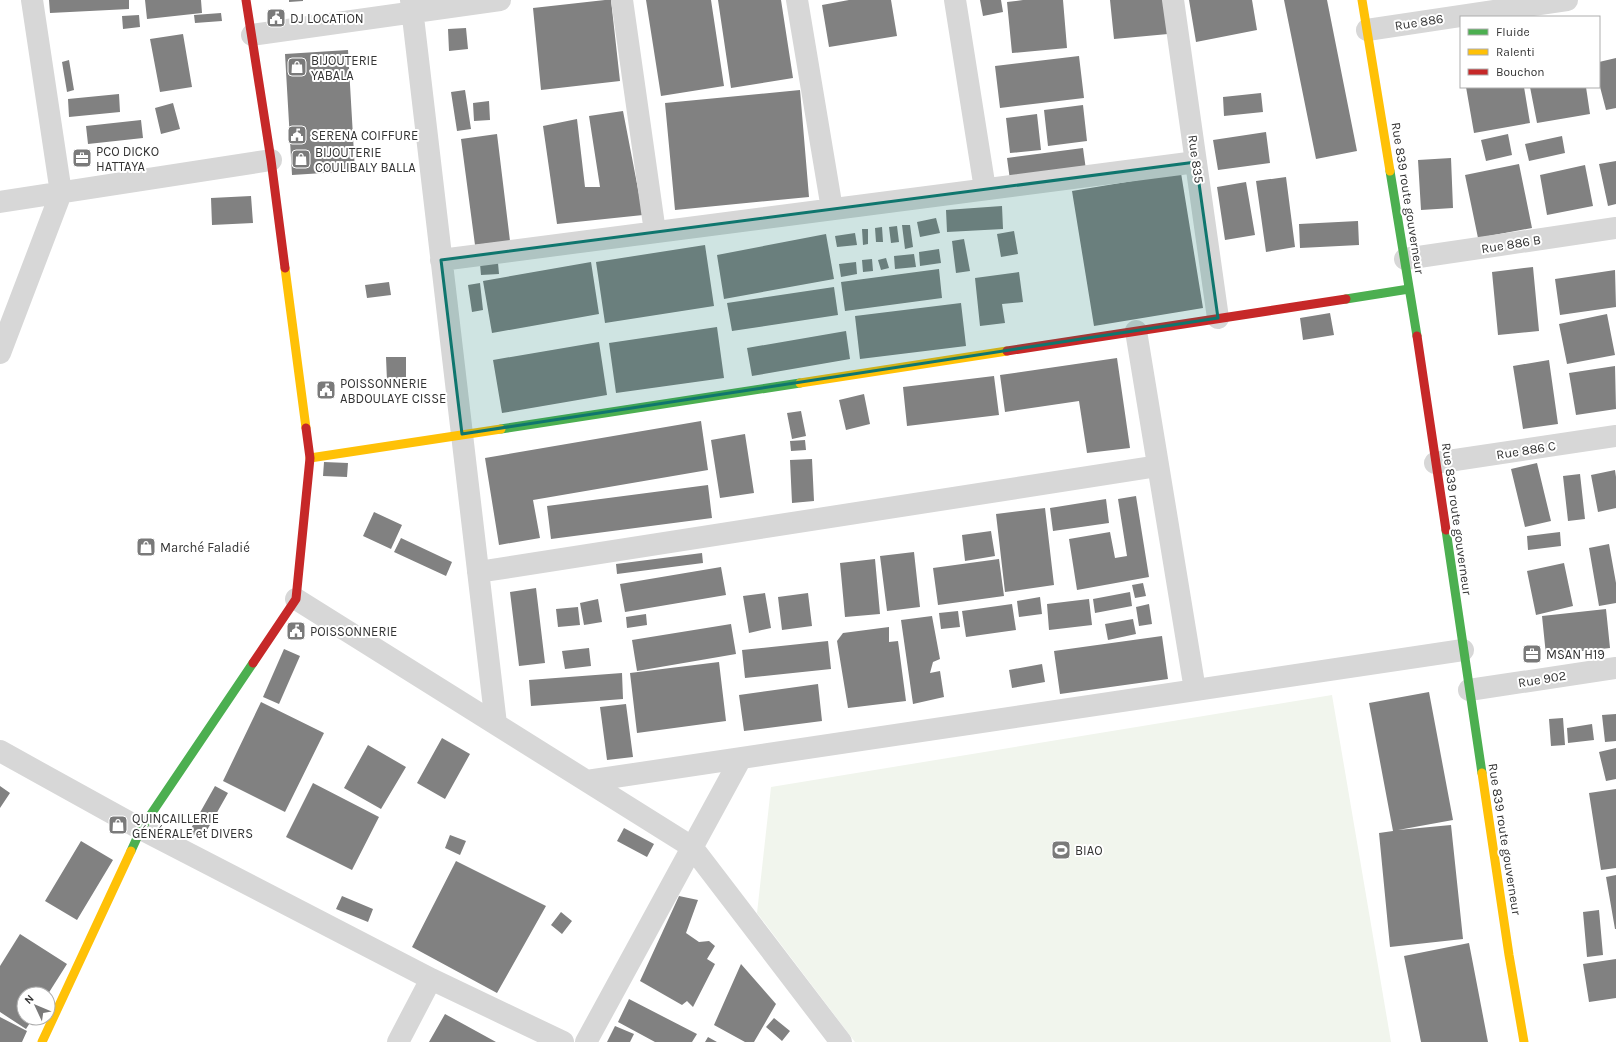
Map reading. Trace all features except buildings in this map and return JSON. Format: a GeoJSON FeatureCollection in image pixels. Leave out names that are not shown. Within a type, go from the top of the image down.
{"type":"FeatureCollection","features":[{"type":"Feature","properties":{"kind":"street"},"geometry":{"type":"LineString","coordinates":[[0,353],[61,193],[32,0]]}},
{"type":"Feature","properties":{"kind":"street"},"geometry":{"type":"LineString","coordinates":[[42,1042],[141,829],[296,599],[310,458],[271,160],[246,0]]}},
{"type":"Feature","properties":{"kind":"street"},"geometry":{"type":"LineString","coordinates":[[252,35],[412,6],[500,0]]}},
{"type":"Feature","properties":{"kind":"street"},"geometry":{"type":"LineString","coordinates":[[622,0],[655,232]]}},
{"type":"Feature","properties":{"kind":"street"},"geometry":{"type":"LineString","coordinates":[[797,0],[832,209]]}},
{"type":"Feature","properties":{"kind":"street"},"geometry":{"type":"LineString","coordinates":[[955,0],[985,189]]}},
{"type":"Feature","properties":{"kind":"street","name":"Rue 835"},"geometry":{"type":"LineString","coordinates":[[1173,0],[1218,318]]}},
{"type":"Feature","properties":{"kind":"street","name":"Rue 839 route gouverneur"},"geometry":{"type":"LineString","coordinates":[[1362,0],[1410,289],[1509,955],[1524,1042]]}},
{"type":"Feature","properties":{"kind":"street","name":"Rue 886"},"geometry":{"type":"LineString","coordinates":[[1460,16],[1567,0]]}},
{"type":"Feature","properties":{"kind":"street"},"geometry":{"type":"LineString","coordinates":[[412,6],[496,724]]}},
{"type":"Feature","properties":{"kind":"street","name":"Rue 886"},"geometry":{"type":"LineString","coordinates":[[1367,30],[1460,16]]}},
{"type":"Feature","properties":{"kind":"street"},"geometry":{"type":"LineString","coordinates":[[0,202],[271,160]]}},
{"type":"Feature","properties":{"kind":"street"},"geometry":{"type":"LineString","coordinates":[[441,260],[1196,162]]}},
{"type":"Feature","properties":{"kind":"street","name":"Rue 886 B"},"geometry":{"type":"LineString","coordinates":[[1405,260],[1616,228]]}},
{"type":"Feature","properties":{"kind":"street"},"geometry":{"type":"LineString","coordinates":[[310,458],[1410,289]]}},
{"type":"Feature","properties":{"kind":"street"},"geometry":{"type":"LineString","coordinates":[[1136,331],[1194,690]]}},
{"type":"Feature","properties":{"kind":"street","name":"Rue 886 C"},"geometry":{"type":"LineString","coordinates":[[1436,463],[1616,436]]}},
{"type":"Feature","properties":{"kind":"street"},"geometry":{"type":"LineString","coordinates":[[478,572],[1158,466]]}},
{"type":"Feature","properties":{"kind":"street"},"geometry":{"type":"LineString","coordinates":[[296,599],[692,847],[840,1041]]}},
{"type":"Feature","properties":{"kind":"street"},"geometry":{"type":"LineString","coordinates":[[587,780],[1463,650]]}},
{"type":"Feature","properties":{"kind":"street","name":"Rue 902"},"geometry":{"type":"LineString","coordinates":[[1469,690],[1616,668]]}},
{"type":"Feature","properties":{"kind":"street"},"geometry":{"type":"LineString","coordinates":[[0,751],[141,829],[431,979],[563,1042]]}},
{"type":"Feature","properties":{"kind":"street"},"geometry":{"type":"LineString","coordinates":[[586,1042],[741,758]]}},
{"type":"Feature","properties":{"kind":"street"},"geometry":{"type":"LineString","coordinates":[[398,1042],[431,979]]}},
{"type":"Feature","properties":{"kind":"highlighted area"},"geometry":{"type":"Polygon","coordinates":[[[1196,162],[1218,318],[462,434],[441,260],[1196,162]]]}},
{"type":"Feature","properties":{"kind":"shaded area","name":"BIAO"},"geometry":{"type":"Polygon","coordinates":[[[1332,695],[1391,1042],[855,1042],[757,913],[771,787],[1332,695]]]}},
{"type":"Feature","properties":{"kind":"traffic: fast"},"geometry":{"type":"LineString","coordinates":[[1390,171],[1417,336]]}},
{"type":"Feature","properties":{"kind":"traffic: fast"},"geometry":{"type":"LineString","coordinates":[[1346,299],[1409,289]]}},
{"type":"Feature","properties":{"kind":"traffic: fast"},"geometry":{"type":"LineString","coordinates":[[501,429],[800,383]]}},
{"type":"Feature","properties":{"kind":"traffic: fast"},"geometry":{"type":"LineString","coordinates":[[1446,530],[1482,773]]}},
{"type":"Feature","properties":{"kind":"traffic: fast"},"geometry":{"type":"LineString","coordinates":[[131,851],[141,829],[253,663]]}},
{"type":"Feature","properties":{"kind":"traffic: slow"},"geometry":{"type":"LineString","coordinates":[[1362,0],[1390,171]]}},
{"type":"Feature","properties":{"kind":"traffic: slow"},"geometry":{"type":"LineString","coordinates":[[285,268],[306,428]]}},
{"type":"Feature","properties":{"kind":"traffic: slow"},"geometry":{"type":"LineString","coordinates":[[800,383],[1007,351]]}},
{"type":"Feature","properties":{"kind":"traffic: slow"},"geometry":{"type":"LineString","coordinates":[[310,458],[501,429]]}},
{"type":"Feature","properties":{"kind":"traffic: slow"},"geometry":{"type":"LineString","coordinates":[[1482,773],[1509,955],[1524,1042]]}},
{"type":"Feature","properties":{"kind":"traffic: slow"},"geometry":{"type":"LineString","coordinates":[[42,1042],[131,851]]}},
{"type":"Feature","properties":{"kind":"traffic: jam"},"geometry":{"type":"LineString","coordinates":[[246,0],[271,160],[285,268]]}},
{"type":"Feature","properties":{"kind":"traffic: jam"},"geometry":{"type":"LineString","coordinates":[[1007,351],[1346,299]]}},
{"type":"Feature","properties":{"kind":"traffic: jam"},"geometry":{"type":"LineString","coordinates":[[1417,336],[1446,530]]}},
{"type":"Feature","properties":{"kind":"traffic: jam"},"geometry":{"type":"LineString","coordinates":[[253,663],[296,599],[310,458],[306,428]]}},
{"type":"Feature","properties":{"kind":"place","name":"DJ LOCATION"},"geometry":{"type":"Point","coordinates":[276,18]}},
{"type":"Feature","properties":{"kind":"place","name":"BIJOUTERIE YABALA"},"geometry":{"type":"Point","coordinates":[297,67]}},
{"type":"Feature","properties":{"kind":"place","name":"SERENA COIFFURE"},"geometry":{"type":"Point","coordinates":[297,135]}},
{"type":"Feature","properties":{"kind":"place","name":"PCO DICKO HATTAYA"},"geometry":{"type":"Point","coordinates":[82,158]}},
{"type":"Feature","properties":{"kind":"place","name":"BIJOUTERIE COULIBALY BALLA"},"geometry":{"type":"Point","coordinates":[301,159]}},
{"type":"Feature","properties":{"kind":"place","name":"POISSONNERIE ABDOULAYE CISSE"},"geometry":{"type":"Point","coordinates":[326,390]}},
{"type":"Feature","properties":{"kind":"place","name":"Marché Faladié"},"geometry":{"type":"Point","coordinates":[146,547]}},
{"type":"Feature","properties":{"kind":"place","name":"POISSONNERIE"},"geometry":{"type":"Point","coordinates":[296,631]}},
{"type":"Feature","properties":{"kind":"place","name":"MSAN H19"},"geometry":{"type":"Point","coordinates":[1532,654]}},
{"type":"Feature","properties":{"kind":"place","name":"QUINCAILLERIE GÉNÉRALE et DIVERS"},"geometry":{"type":"Point","coordinates":[118,825]}},
{"type":"Feature","properties":{"kind":"place","name":"BIAO"},"geometry":{"type":"Point","coordinates":[1061,850]}}]}
